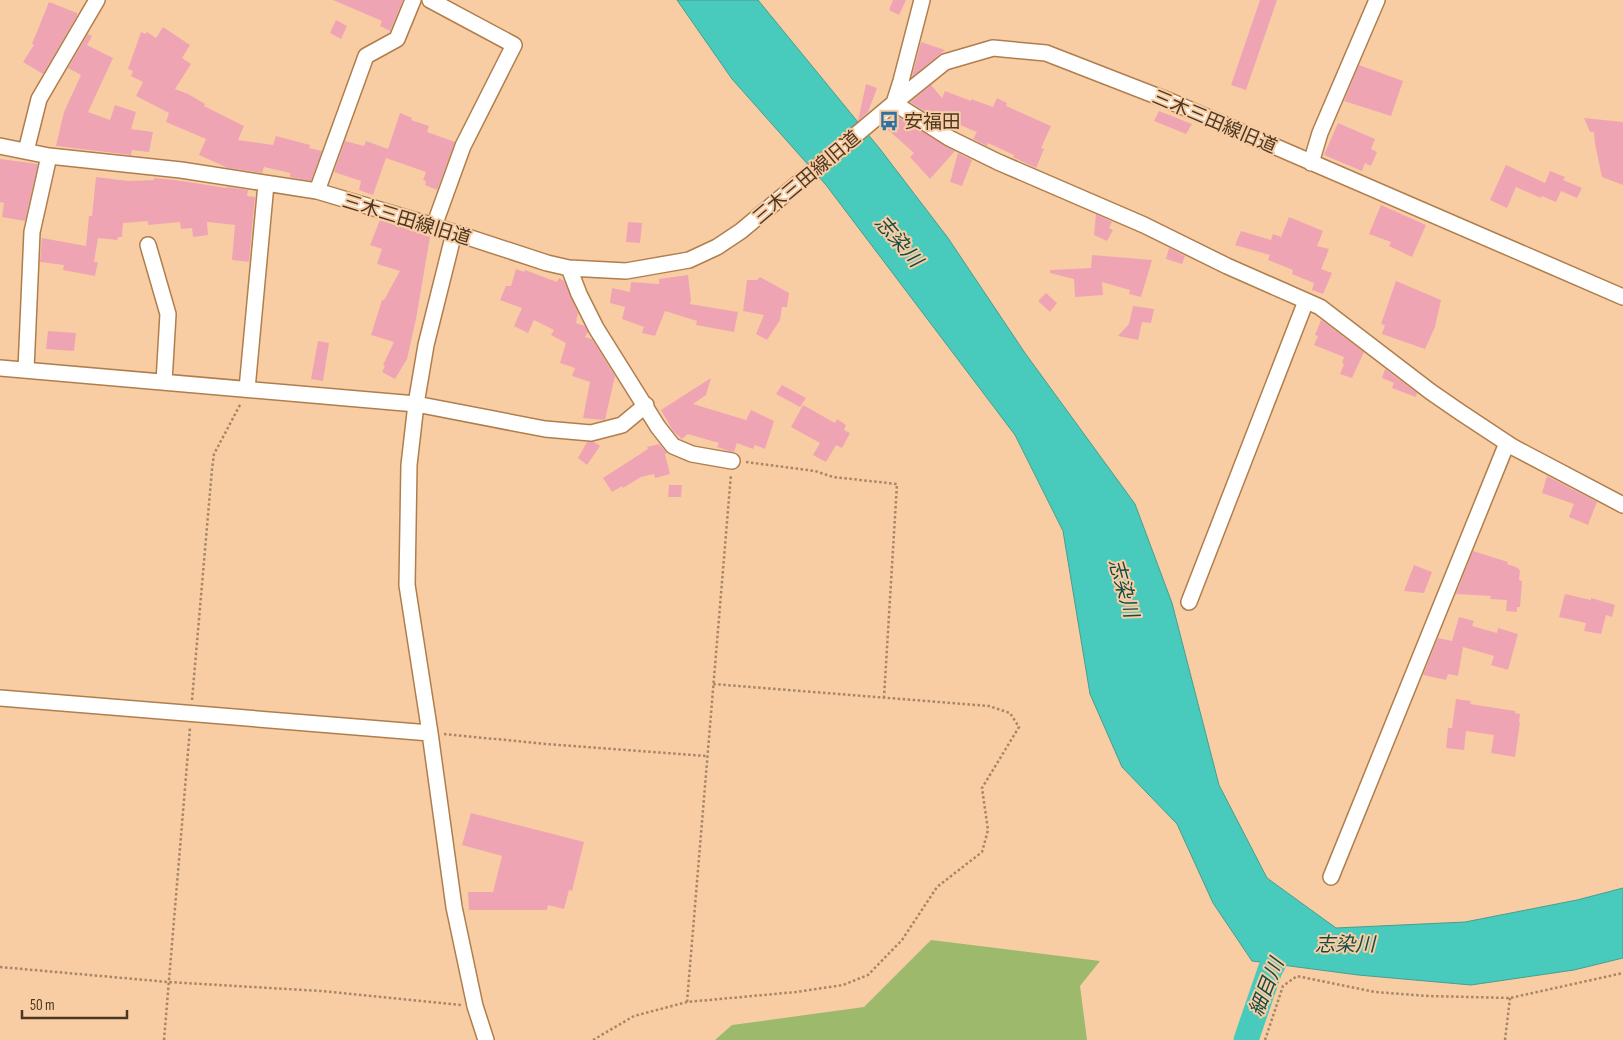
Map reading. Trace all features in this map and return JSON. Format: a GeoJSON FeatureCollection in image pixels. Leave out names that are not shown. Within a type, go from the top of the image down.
{"type":"FeatureCollection","features":[{"type":"Feature","properties":{"kind":"street"},"geometry":{"type":"LineString","coordinates":[[26,151],[39,99],[97,0]]}},
{"type":"Feature","properties":{"kind":"street"},"geometry":{"type":"LineString","coordinates":[[317,192],[366,56],[397,39],[413,0]]}},
{"type":"Feature","properties":{"kind":"street"},"geometry":{"type":"LineString","coordinates":[[430,0],[514,45],[462,146],[434,226]]}},
{"type":"Feature","properties":{"kind":"street"},"geometry":{"type":"LineString","coordinates":[[922,0],[894,103],[949,138],[998,162],[1144,225],[1227,266],[1320,307],[1431,392],[1508,442],[1574,480],[1623,504]]}},
{"type":"Feature","properties":{"kind":"street"},"geometry":{"type":"LineString","coordinates":[[1311,163],[1320,133],[1377,0]]}},
{"type":"Feature","properties":{"kind":"street","name":"三木三田線旧道"},"geometry":{"type":"LineString","coordinates":[[0,146],[49,156],[181,170],[317,192],[434,226],[547,263],[569,268],[626,271],[688,260],[716,247],[741,231],[945,62],[993,48],[1046,53],[1172,102],[1623,297]]}},
{"type":"Feature","properties":{"kind":"street"},"geometry":{"type":"LineString","coordinates":[[26,370],[32,232],[49,156]]}},
{"type":"Feature","properties":{"kind":"street"},"geometry":{"type":"LineString","coordinates":[[247,389],[266,184]]}},
{"type":"Feature","properties":{"kind":"street"},"geometry":{"type":"LineString","coordinates":[[454,233],[426,345],[416,404],[409,466],[407,585],[454,907],[475,1006],[486,1040]]}},
{"type":"Feature","properties":{"kind":"street"},"geometry":{"type":"LineString","coordinates":[[148,245],[168,314],[164,382]]}},
{"type":"Feature","properties":{"kind":"street"},"geometry":{"type":"LineString","coordinates":[[569,268],[579,294],[596,328],[646,405],[658,427],[673,446],[692,454],[732,460]]}},
{"type":"Feature","properties":{"kind":"street"},"geometry":{"type":"LineString","coordinates":[[1189,602],[1306,302]]}},
{"type":"Feature","properties":{"kind":"street"},"geometry":{"type":"LineString","coordinates":[[0,368],[416,404],[546,430],[591,433],[622,426],[646,405]]}},
{"type":"Feature","properties":{"kind":"street"},"geometry":{"type":"LineString","coordinates":[[1331,877],[1508,442]]}},
{"type":"Feature","properties":{"kind":"street"},"geometry":{"type":"LineString","coordinates":[[0,698],[430,733]]}},
{"type":"Feature","properties":{"kind":"path"},"geometry":{"type":"LineString","coordinates":[[164,1040],[214,454],[247,389]]}},
{"type":"Feature","properties":{"kind":"path"},"geometry":{"type":"LineString","coordinates":[[687,1002],[732,460],[814,471],[832,477],[897,484],[884,697]]}},
{"type":"Feature","properties":{"kind":"path"},"geometry":{"type":"LineString","coordinates":[[593,1040],[634,1016],[687,1002],[796,992],[843,985],[868,975],[902,940],[937,887],[982,852],[988,830],[982,788],[1019,727],[1010,713],[989,706],[713,684]]}},
{"type":"Feature","properties":{"kind":"path"},"geometry":{"type":"LineString","coordinates":[[430,733],[555,745],[706,756]]}},
{"type":"Feature","properties":{"kind":"path"},"geometry":{"type":"LineString","coordinates":[[0,967],[475,1006]]}},
{"type":"Feature","properties":{"kind":"path"},"geometry":{"type":"LineString","coordinates":[[1265,1040],[1283,986],[1297,976],[1375,992],[1428,996],[1510,998],[1623,973]]}},
{"type":"Feature","properties":{"kind":"path"},"geometry":{"type":"LineString","coordinates":[[1506,1040],[1510,998]]}},
{"type":"Feature","properties":{"kind":"green space"},"geometry":{"type":"Polygon","coordinates":[[[931,940],[1100,961],[1080,986],[1087,1040],[715,1040],[732,1025],[864,1007],[931,940]]]}},
{"type":"Feature","properties":{"kind":"water","name":"志染川"},"geometry":{"type":"Polygon","coordinates":[[[677,0],[758,0],[880,149],[948,238],[1025,353],[1135,504],[1172,603],[1219,785],[1267,878],[1336,928],[1465,922],[1577,900],[1623,888],[1623,958],[1574,970],[1471,985],[1358,975],[1252,961],[1213,903],[1177,824],[1122,767],[1090,694],[1063,531],[1015,435],[826,185],[732,79],[677,0]]]}},
{"type":"Feature","properties":{"kind":"building"},"geometry":{"type":"Polygon","coordinates":[[[333,0],[403,0],[390,31],[380,26],[382,21],[333,0]]]}},
{"type":"Feature","properties":{"kind":"building"},"geometry":{"type":"Polygon","coordinates":[[[893,0],[906,0],[899,15],[889,10],[893,0]]]}},
{"type":"Feature","properties":{"kind":"building"},"geometry":{"type":"Polygon","coordinates":[[[1260,0],[1277,0],[1246,90],[1231,85],[1260,0]]]}},
{"type":"Feature","properties":{"kind":"building"},"geometry":{"type":"Polygon","coordinates":[[[49,2],[77,13],[77,16],[43,74],[23,62],[34,45],[32,44],[49,2]]]}},
{"type":"Feature","properties":{"kind":"building"},"geometry":{"type":"Polygon","coordinates":[[[336,20],[347,26],[341,39],[330,33],[336,20]]]}},
{"type":"Feature","properties":{"kind":"building"},"geometry":{"type":"Polygon","coordinates":[[[163,27],[190,45],[182,58],[191,64],[175,89],[188,94],[205,104],[204,106],[244,126],[238,140],[273,145],[276,136],[310,145],[309,148],[322,151],[311,181],[290,177],[290,173],[264,167],[262,173],[228,168],[199,155],[206,139],[166,122],[169,113],[136,96],[143,82],[131,76],[133,71],[128,69],[141,32],[145,34],[147,32],[156,38],[163,27]]]}},
{"type":"Feature","properties":{"kind":"building"},"geometry":{"type":"Polygon","coordinates":[[[88,34],[92,36],[87,45],[113,58],[88,112],[110,120],[115,105],[136,112],[131,129],[153,132],[149,152],[132,150],[131,155],[56,146],[64,112],[81,75],[68,68],[88,34]]]}},
{"type":"Feature","properties":{"kind":"building"},"geometry":{"type":"Polygon","coordinates":[[[921,42],[945,50],[912,77],[921,42]]]}},
{"type":"Feature","properties":{"kind":"building"},"geometry":{"type":"Polygon","coordinates":[[[1359,65],[1403,81],[1391,116],[1344,101],[1359,65]]]}},
{"type":"Feature","properties":{"kind":"building"},"geometry":{"type":"Polygon","coordinates":[[[866,84],[877,88],[868,112],[858,121],[866,84]]]}},
{"type":"Feature","properties":{"kind":"building"},"geometry":{"type":"Polygon","coordinates":[[[931,85],[942,98],[945,91],[993,107],[997,98],[1007,103],[1006,106],[1051,126],[1041,148],[1044,149],[1036,168],[988,143],[987,146],[973,139],[977,132],[948,120],[946,125],[910,102],[931,85]]]}},
{"type":"Feature","properties":{"kind":"building"},"geometry":{"type":"Polygon","coordinates":[[[1159,111],[1192,124],[1186,134],[1154,121],[1159,111]]]}},
{"type":"Feature","properties":{"kind":"building"},"geometry":{"type":"Polygon","coordinates":[[[400,113],[412,118],[411,120],[429,126],[427,132],[455,142],[437,190],[425,185],[426,181],[423,180],[426,172],[386,158],[373,195],[359,190],[361,181],[334,172],[345,141],[364,146],[366,141],[388,149],[400,113]]]}},
{"type":"Feature","properties":{"kind":"building"},"geometry":{"type":"Polygon","coordinates":[[[898,117],[955,151],[930,179],[910,157],[914,153],[887,129],[898,117]]]}},
{"type":"Feature","properties":{"kind":"building"},"geometry":{"type":"Polygon","coordinates":[[[1584,118],[1623,122],[1623,185],[1602,177],[1594,132],[1590,132],[1584,118]]]}},
{"type":"Feature","properties":{"kind":"building"},"geometry":{"type":"Polygon","coordinates":[[[1338,123],[1375,139],[1371,149],[1377,152],[1371,166],[1365,163],[1362,171],[1324,155],[1338,123]]]}},
{"type":"Feature","properties":{"kind":"building"},"geometry":{"type":"Polygon","coordinates":[[[958,153],[972,160],[962,186],[950,182],[958,153]]]}},
{"type":"Feature","properties":{"kind":"building"},"geometry":{"type":"Polygon","coordinates":[[[0,159],[38,164],[25,221],[2,217],[4,203],[0,202],[0,159]]]}},
{"type":"Feature","properties":{"kind":"building"},"geometry":{"type":"Polygon","coordinates":[[[1506,165],[1545,183],[1550,171],[1565,177],[1563,180],[1582,188],[1577,198],[1561,191],[1556,202],[1542,196],[1541,198],[1516,187],[1507,208],[1490,200],[1506,165]]]}},
{"type":"Feature","properties":{"kind":"building"},"geometry":{"type":"Polygon","coordinates":[[[96,177],[128,181],[154,180],[154,178],[248,190],[247,196],[255,197],[249,262],[232,260],[235,225],[207,222],[208,235],[193,237],[192,228],[181,229],[180,222],[148,225],[148,221],[123,223],[122,237],[118,237],[117,240],[98,238],[94,262],[98,262],[95,276],[63,270],[64,265],[40,262],[42,238],[86,246],[89,216],[92,216],[96,177]]]}},
{"type":"Feature","properties":{"kind":"building"},"geometry":{"type":"Polygon","coordinates":[[[1381,205],[1426,225],[1412,257],[1389,246],[1391,242],[1369,234],[1381,205]]]}},
{"type":"Feature","properties":{"kind":"building"},"geometry":{"type":"Polygon","coordinates":[[[1096,214],[1112,222],[1109,228],[1113,230],[1107,241],[1094,235],[1096,214]]]}},
{"type":"Feature","properties":{"kind":"building"},"geometry":{"type":"Polygon","coordinates":[[[1289,217],[1323,231],[1317,246],[1329,249],[1321,269],[1332,273],[1323,294],[1312,290],[1314,283],[1292,274],[1293,270],[1268,260],[1270,255],[1235,245],[1241,231],[1271,240],[1273,234],[1281,237],[1289,217]]]}},
{"type":"Feature","properties":{"kind":"building"},"geometry":{"type":"Polygon","coordinates":[[[380,220],[430,237],[407,359],[395,379],[382,372],[385,366],[383,365],[394,342],[371,335],[382,300],[384,300],[400,271],[377,264],[382,249],[370,245],[380,220]]]}},
{"type":"Feature","properties":{"kind":"building"},"geometry":{"type":"Polygon","coordinates":[[[628,222],[642,223],[640,243],[626,242],[628,222]]]}},
{"type":"Feature","properties":{"kind":"building"},"geometry":{"type":"Polygon","coordinates":[[[1169,248],[1185,256],[1182,264],[1166,259],[1169,248]]]}},
{"type":"Feature","properties":{"kind":"building"},"geometry":{"type":"Polygon","coordinates":[[[1092,255],[1152,260],[1141,297],[1129,294],[1130,290],[1102,282],[1103,295],[1075,297],[1074,279],[1050,273],[1050,270],[1091,268],[1092,255]]]}},
{"type":"Feature","properties":{"kind":"building"},"geometry":{"type":"Polygon","coordinates":[[[516,269],[524,272],[525,270],[557,282],[559,278],[564,281],[578,313],[576,323],[585,326],[588,332],[585,337],[592,339],[615,376],[605,420],[583,418],[590,382],[572,376],[575,368],[560,363],[566,343],[551,335],[554,330],[534,320],[528,333],[514,326],[522,308],[500,300],[506,286],[511,286],[516,269]]]}},
{"type":"Feature","properties":{"kind":"building"},"geometry":{"type":"Polygon","coordinates":[[[688,275],[690,304],[738,312],[734,332],[696,325],[697,321],[665,311],[655,336],[642,333],[644,327],[622,319],[625,307],[610,303],[612,288],[630,292],[631,282],[659,284],[659,279],[688,275]]]}},
{"type":"Feature","properties":{"kind":"building"},"geometry":{"type":"Polygon","coordinates":[[[760,277],[789,293],[787,307],[782,307],[780,320],[767,340],[756,334],[764,315],[743,311],[747,280],[757,280],[760,277]]]}},
{"type":"Feature","properties":{"kind":"building"},"geometry":{"type":"Polygon","coordinates":[[[1396,281],[1441,300],[1435,327],[1425,349],[1382,334],[1385,325],[1381,324],[1396,281]]]}},
{"type":"Feature","properties":{"kind":"building"},"geometry":{"type":"Polygon","coordinates":[[[1046,293],[1057,303],[1050,312],[1038,301],[1046,293]]]}},
{"type":"Feature","properties":{"kind":"building"},"geometry":{"type":"Polygon","coordinates":[[[1133,306],[1154,309],[1151,323],[1142,322],[1138,340],[1118,336],[1129,324],[1133,306]]]}},
{"type":"Feature","properties":{"kind":"building"},"geometry":{"type":"Polygon","coordinates":[[[1321,320],[1364,352],[1352,378],[1340,374],[1344,364],[1342,363],[1344,357],[1314,345],[1318,336],[1315,335],[1321,320]]]}},
{"type":"Feature","properties":{"kind":"building"},"geometry":{"type":"Polygon","coordinates":[[[48,331],[76,333],[74,351],[46,349],[48,331]]]}},
{"type":"Feature","properties":{"kind":"building"},"geometry":{"type":"Polygon","coordinates":[[[318,341],[329,343],[323,381],[311,379],[318,341]]]}},
{"type":"Feature","properties":{"kind":"building"},"geometry":{"type":"Polygon","coordinates":[[[1385,369],[1417,393],[1416,397],[1392,388],[1394,383],[1382,378],[1385,369]]]}},
{"type":"Feature","properties":{"kind":"building"},"geometry":{"type":"Polygon","coordinates":[[[711,378],[706,395],[693,404],[746,420],[751,410],[774,421],[765,449],[755,445],[753,449],[737,443],[734,452],[717,447],[719,443],[688,434],[682,439],[673,431],[661,410],[711,378]]]}},
{"type":"Feature","properties":{"kind":"building"},"geometry":{"type":"Polygon","coordinates":[[[782,385],[806,398],[800,407],[776,394],[782,385]]]}},
{"type":"Feature","properties":{"kind":"building"},"geometry":{"type":"Polygon","coordinates":[[[803,405],[835,423],[837,419],[846,425],[844,430],[850,433],[842,448],[836,445],[826,462],[813,455],[820,443],[791,427],[803,405]]]}},
{"type":"Feature","properties":{"kind":"building"},"geometry":{"type":"Polygon","coordinates":[[[587,442],[594,442],[600,446],[587,465],[578,458],[587,442]]]}},
{"type":"Feature","properties":{"kind":"building"},"geometry":{"type":"Polygon","coordinates":[[[659,444],[667,453],[665,454],[670,474],[655,478],[654,474],[641,477],[623,488],[622,486],[612,492],[603,478],[648,449],[647,447],[659,444]]]}},
{"type":"Feature","properties":{"kind":"building"},"geometry":{"type":"Polygon","coordinates":[[[1547,476],[1597,502],[1588,525],[1569,517],[1574,504],[1542,493],[1547,476]]]}},
{"type":"Feature","properties":{"kind":"building"},"geometry":{"type":"Polygon","coordinates":[[[669,485],[682,485],[681,497],[668,497],[669,485]]]}},
{"type":"Feature","properties":{"kind":"building"},"geometry":{"type":"Polygon","coordinates":[[[1473,551],[1508,562],[1507,564],[1518,568],[1520,571],[1519,580],[1522,581],[1520,607],[1517,607],[1517,612],[1506,611],[1507,600],[1490,599],[1491,596],[1456,594],[1473,551]]]}},
{"type":"Feature","properties":{"kind":"building"},"geometry":{"type":"Polygon","coordinates":[[[1414,565],[1432,572],[1424,593],[1404,591],[1414,565]]]}},
{"type":"Feature","properties":{"kind":"building"},"geometry":{"type":"Polygon","coordinates":[[[1565,594],[1591,600],[1591,598],[1615,605],[1612,617],[1606,615],[1601,634],[1584,631],[1586,623],[1559,617],[1565,594]]]}},
{"type":"Feature","properties":{"kind":"building"},"geometry":{"type":"Polygon","coordinates":[[[1459,617],[1474,621],[1472,626],[1497,633],[1498,628],[1518,634],[1508,670],[1491,665],[1494,656],[1463,647],[1458,676],[1448,674],[1446,680],[1423,675],[1438,638],[1452,641],[1459,617]]]}},
{"type":"Feature","properties":{"kind":"building"},"geometry":{"type":"Polygon","coordinates":[[[1456,699],[1471,701],[1470,704],[1515,711],[1515,713],[1520,714],[1515,757],[1491,753],[1494,735],[1466,731],[1464,750],[1446,748],[1448,728],[1452,728],[1456,699]]]}},
{"type":"Feature","properties":{"kind":"building"},"geometry":{"type":"Polygon","coordinates":[[[471,813],[584,842],[572,891],[569,890],[564,909],[548,905],[547,910],[469,910],[468,892],[493,892],[502,856],[462,845],[471,813]]]}},
{"type":"Feature","properties":{"kind":"waterway","name":"細目川"},"geometry":{"type":"LineString","coordinates":[[1246,1040],[1270,970],[1289,935]]}},
{"type":"Feature","properties":{"kind":"place","name":"安福田"},"geometry":{"type":"Point","coordinates":[889,121]}}]}
